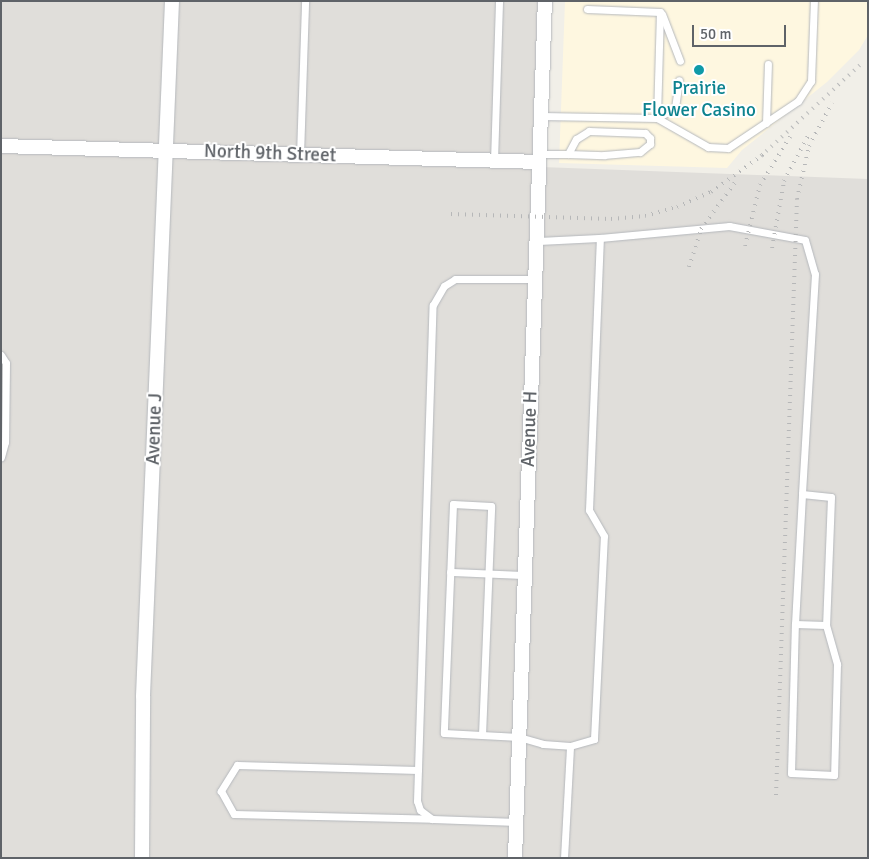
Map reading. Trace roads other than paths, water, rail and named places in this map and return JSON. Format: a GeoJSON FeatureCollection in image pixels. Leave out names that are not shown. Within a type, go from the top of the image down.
{"type":"FeatureCollection","features":[{"type":"Feature","properties":{"kind":"street","name":"Avenue J"},"geometry":{"type":"LineString","coordinates":[[142,858],[144,696],[172,1]]}},
{"type":"Feature","properties":{"kind":"street","name":"Avenue H"},"geometry":{"type":"LineString","coordinates":[[515,858],[545,1]]}},
{"type":"Feature","properties":{"kind":"street","name":"North 9th Street"},"geometry":{"type":"LineString","coordinates":[[1,146],[494,161],[540,158]]}},
{"type":"Feature","properties":{"kind":"lane"},"geometry":{"type":"LineString","coordinates":[[300,155],[305,1]]}},
{"type":"Feature","properties":{"kind":"lane"},"geometry":{"type":"LineString","coordinates":[[494,161],[498,1]]}},
{"type":"Feature","properties":{"kind":"lane"},"geometry":{"type":"LineString","coordinates":[[541,116],[657,118],[708,147],[728,148],[798,101],[811,81],[814,1]]}},
{"type":"Feature","properties":{"kind":"lane"},"geometry":{"type":"LineString","coordinates":[[587,9],[660,12]]}},
{"type":"Feature","properties":{"kind":"lane"},"geometry":{"type":"LineString","coordinates":[[657,118],[660,12]]}},
{"type":"Feature","properties":{"kind":"lane"},"geometry":{"type":"LineString","coordinates":[[660,12],[680,61]]}},
{"type":"Feature","properties":{"kind":"lane"},"geometry":{"type":"LineString","coordinates":[[766,123],[768,64]]}},
{"type":"Feature","properties":{"kind":"lane"},"geometry":{"type":"LineString","coordinates":[[657,118],[675,108],[679,80]]}},
{"type":"Feature","properties":{"kind":"lane"},"geometry":{"type":"LineString","coordinates":[[540,158],[568,154],[640,152],[650,144],[650,138],[645,133],[589,131],[576,139],[568,154]]}},
{"type":"Feature","properties":{"kind":"lane"},"geometry":{"type":"LineString","coordinates":[[537,241],[600,238],[729,226],[805,240],[814,274],[802,494],[795,624],[792,773],[834,775],[837,664],[826,625],[831,497],[802,494]]}},
{"type":"Feature","properties":{"kind":"lane"},"geometry":{"type":"LineString","coordinates":[[482,735],[491,506],[453,504],[444,733],[519,738],[543,744],[570,746],[594,739],[604,536],[589,510],[600,238]]}},
{"type":"Feature","properties":{"kind":"lane"},"geometry":{"type":"LineString","coordinates":[[432,819],[420,810],[417,801],[433,305],[444,286],[455,279],[535,280]]}},
{"type":"Feature","properties":{"kind":"lane"},"geometry":{"type":"LineString","coordinates":[[1,355],[6,362],[5,442],[1,457]]}},
{"type":"Feature","properties":{"kind":"lane"},"geometry":{"type":"LineString","coordinates":[[450,572],[525,574]]}},
{"type":"Feature","properties":{"kind":"lane"},"geometry":{"type":"LineString","coordinates":[[795,624],[826,625]]}},
{"type":"Feature","properties":{"kind":"lane"},"geometry":{"type":"LineString","coordinates":[[564,858],[570,746]]}},
{"type":"Feature","properties":{"kind":"lane"},"geometry":{"type":"LineString","coordinates":[[418,770],[237,765],[221,791],[234,814],[517,822]]}},
{"type":"Feature","properties":{"kind":"railway"},"geometry":{"type":"LineString","coordinates":[[761,156],[862,63]]}},
{"type":"Feature","properties":{"kind":"railway"},"geometry":{"type":"LineString","coordinates":[[776,795],[797,199],[809,146],[832,103]]}},
{"type":"Feature","properties":{"kind":"railway"},"geometry":{"type":"LineString","coordinates":[[772,248],[784,181],[809,134]]}},
{"type":"Feature","properties":{"kind":"railway"},"geometry":{"type":"LineString","coordinates":[[745,246],[760,185],[790,137]]}},
{"type":"Feature","properties":{"kind":"railway"},"geometry":{"type":"LineString","coordinates":[[451,214],[611,219],[645,216],[677,207],[711,192],[765,153]]}},
{"type":"Feature","properties":{"kind":"railway"},"geometry":{"type":"LineString","coordinates":[[689,267],[701,229],[736,181]]}},
{"type":"Feature","properties":{"kind":"place","name":"Prairie Flower Casino"},"geometry":{"type":"Point","coordinates":[699,70]}}]}
